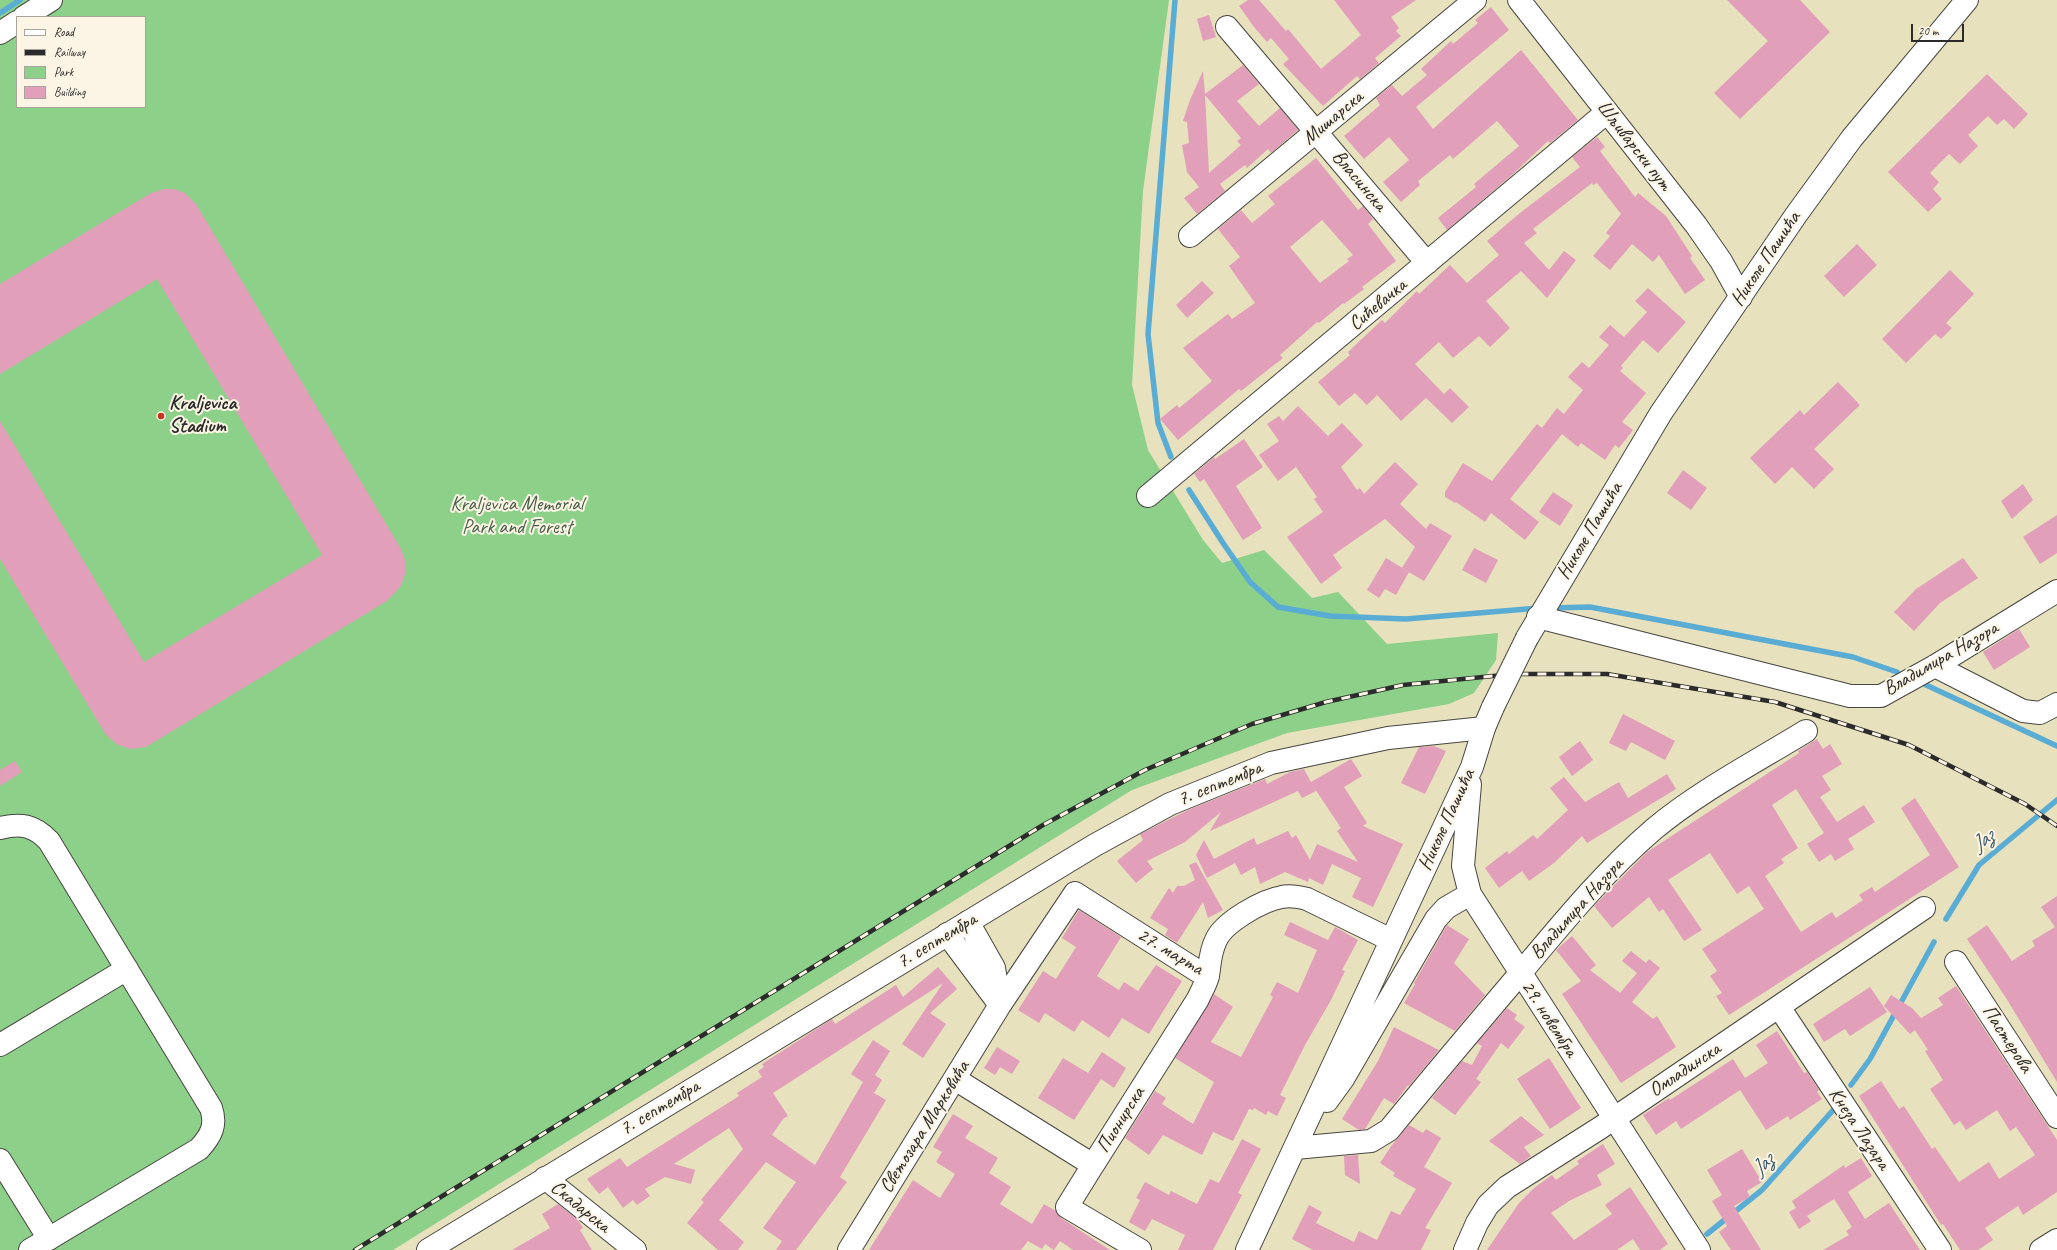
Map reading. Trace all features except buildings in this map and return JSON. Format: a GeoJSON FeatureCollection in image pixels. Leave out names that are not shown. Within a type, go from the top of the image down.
{"type":"FeatureCollection","features":[{"type":"Feature","properties":{"kind":"street"},"geometry":{"type":"LineString","coordinates":[[26,16],[51,0]]}},
{"type":"Feature","properties":{"kind":"street","name":"Мишарска"},"geometry":{"type":"LineString","coordinates":[[1190,236],[1475,0]]}},
{"type":"Feature","properties":{"kind":"street","name":"Шљиварски пут"},"geometry":{"type":"LineString","coordinates":[[1519,0],[1700,231],[1727,271],[1741,297]]}},
{"type":"Feature","properties":{"kind":"street","name":"Николе Пашића"},"geometry":{"type":"LineString","coordinates":[[1247,1250],[1472,767],[1484,728],[1493,707],[1542,611],[1661,413],[1812,193],[1852,138],[1967,0]]}},
{"type":"Feature","properties":{"kind":"street"},"geometry":{"type":"LineString","coordinates":[[0,33],[16,23]]}},
{"type":"Feature","properties":{"kind":"street","name":"Власинска"},"geometry":{"type":"LineString","coordinates":[[1227,28],[1318,131],[1428,263]]}},
{"type":"Feature","properties":{"kind":"street","name":"Сићевачка"},"geometry":{"type":"LineString","coordinates":[[1148,496],[1607,112]]}},
{"type":"Feature","properties":{"kind":"street","name":"Владимира Назора"},"geometry":{"type":"LineString","coordinates":[[1542,611],[1850,696],[1881,696],[1935,666],[2057,591]]}},
{"type":"Feature","properties":{"kind":"street"},"geometry":{"type":"LineString","coordinates":[[1935,666],[2023,711],[2040,713],[2057,704]]}},
{"type":"Feature","properties":{"kind":"street","name":"7. септембра"},"geometry":{"type":"LineString","coordinates":[[428,1250],[946,934],[1136,821],[1170,804],[1246,772],[1272,763],[1366,742],[1418,734],[1484,728]]}},
{"type":"Feature","properties":{"kind":"street","name":"Владимира Назора"},"geometry":{"type":"LineString","coordinates":[[1295,1148],[1371,1141],[1383,1135],[1389,1130],[1588,893],[1655,828],[1696,799],[1806,731]]}},
{"type":"Feature","properties":{"kind":"street","name":"29. новембра"},"geometry":{"type":"LineString","coordinates":[[1472,767],[1463,866],[1470,894],[1698,1250]]}},
{"type":"Feature","properties":{"kind":"street"},"geometry":{"type":"LineString","coordinates":[[0,828],[12,825],[27,826],[39,831],[49,841],[211,1108],[214,1119],[213,1130],[209,1139],[199,1150],[30,1250]]}},
{"type":"Feature","properties":{"kind":"street","name":"27. марта"},"geometry":{"type":"LineString","coordinates":[[1075,893],[1207,977],[1210,956],[1216,938],[1225,927],[1239,916],[1270,900],[1282,897],[1306,899],[1391,940]]}},
{"type":"Feature","properties":{"kind":"street","name":"Светозара Марковића"},"geometry":{"type":"LineString","coordinates":[[849,1250],[1000,1005],[1075,893]]}},
{"type":"Feature","properties":{"kind":"street","name":"Николе Пашића"},"geometry":{"type":"LineString","coordinates":[[1309,1118],[1329,1098],[1343,1079],[1436,919],[1446,908],[1470,894]]}},
{"type":"Feature","properties":{"kind":"street","name":"Омладинска"},"geometry":{"type":"LineString","coordinates":[[1466,1250],[1477,1223],[1496,1196],[1613,1119],[1924,908]]}},
{"type":"Feature","properties":{"kind":"street"},"geometry":{"type":"LineString","coordinates":[[968,922],[994,968],[1000,1005]]}},
{"type":"Feature","properties":{"kind":"street"},"geometry":{"type":"LineString","coordinates":[[946,934],[1000,1005]]}},
{"type":"Feature","properties":{"kind":"street","name":"Пастерова"},"geometry":{"type":"LineString","coordinates":[[1956,962],[2057,1117]]}},
{"type":"Feature","properties":{"kind":"street"},"geometry":{"type":"LineString","coordinates":[[0,1046],[127,968]]}},
{"type":"Feature","properties":{"kind":"street","name":"Пионирска"},"geometry":{"type":"LineString","coordinates":[[955,1079],[1093,1165],[1198,999],[1207,977]]}},
{"type":"Feature","properties":{"kind":"street","name":"Кнеза Лазара"},"geometry":{"type":"LineString","coordinates":[[1779,1007],[1940,1250]]}},
{"type":"Feature","properties":{"kind":"street"},"geometry":{"type":"LineString","coordinates":[[0,1160],[49,1239]]}},
{"type":"Feature","properties":{"kind":"street"},"geometry":{"type":"LineString","coordinates":[[1093,1165],[1067,1207],[1140,1250]]}},
{"type":"Feature","properties":{"kind":"street","name":"Скадарска"},"geometry":{"type":"LineString","coordinates":[[545,1178],[621,1246]]}},
{"type":"Feature","properties":{"kind":"street"},"geometry":{"type":"LineString","coordinates":[[2041,1250],[2057,1240]]}},
{"type":"Feature","properties":{"kind":"green space","name":"Kraljevica Memorial Park and Forest"},"geometry":{"type":"Polygon","coordinates":[[[0,0],[1169,0],[1143,191],[1132,385],[1148,450],[1203,540],[1222,563],[1264,550],[1312,598],[1338,592],[1387,644],[1498,633],[1496,660],[1474,693],[1449,704],[1287,733],[1132,790],[393,1250],[0,1250],[0,0]]]}},
{"type":"Feature","properties":{"kind":"waterway"},"geometry":{"type":"LineString","coordinates":[[0,13],[20,0]]}},
{"type":"Feature","properties":{"kind":"waterway"},"geometry":{"type":"LineString","coordinates":[[1171,457],[1158,423],[1148,334],[1175,0]]}},
{"type":"Feature","properties":{"kind":"waterway"},"geometry":{"type":"LineString","coordinates":[[1189,490],[1250,582],[1278,607],[1330,616],[1406,619],[1539,608]]}},
{"type":"Feature","properties":{"kind":"waterway"},"geometry":{"type":"LineString","coordinates":[[1551,608],[1590,607],[1853,657],[1897,672]]}},
{"type":"Feature","properties":{"kind":"waterway"},"geometry":{"type":"LineString","coordinates":[[1924,684],[2057,746]]}},
{"type":"Feature","properties":{"kind":"waterway","name":"Јаз"},"geometry":{"type":"LineString","coordinates":[[1946,919],[1979,865],[2057,800]]}},
{"type":"Feature","properties":{"kind":"waterway","name":"Јаз"},"geometry":{"type":"LineString","coordinates":[[1851,1085],[1870,1059],[1934,942]]}},
{"type":"Feature","properties":{"kind":"waterway","name":"Јаз"},"geometry":{"type":"LineString","coordinates":[[1707,1234],[1762,1190],[1835,1108]]}},
{"type":"Feature","properties":{"kind":"railway"},"geometry":{"type":"LineString","coordinates":[[355,1250],[1043,825],[1145,770],[1252,724],[1326,702],[1403,685],[1513,674],[1607,674],[1775,702],[1909,745],[2025,804],[2057,826]]}},
{"type":"Feature","properties":{"kind":"place","name":"Kraljevica Stadium"},"geometry":{"type":"Point","coordinates":[161,416]}}]}
